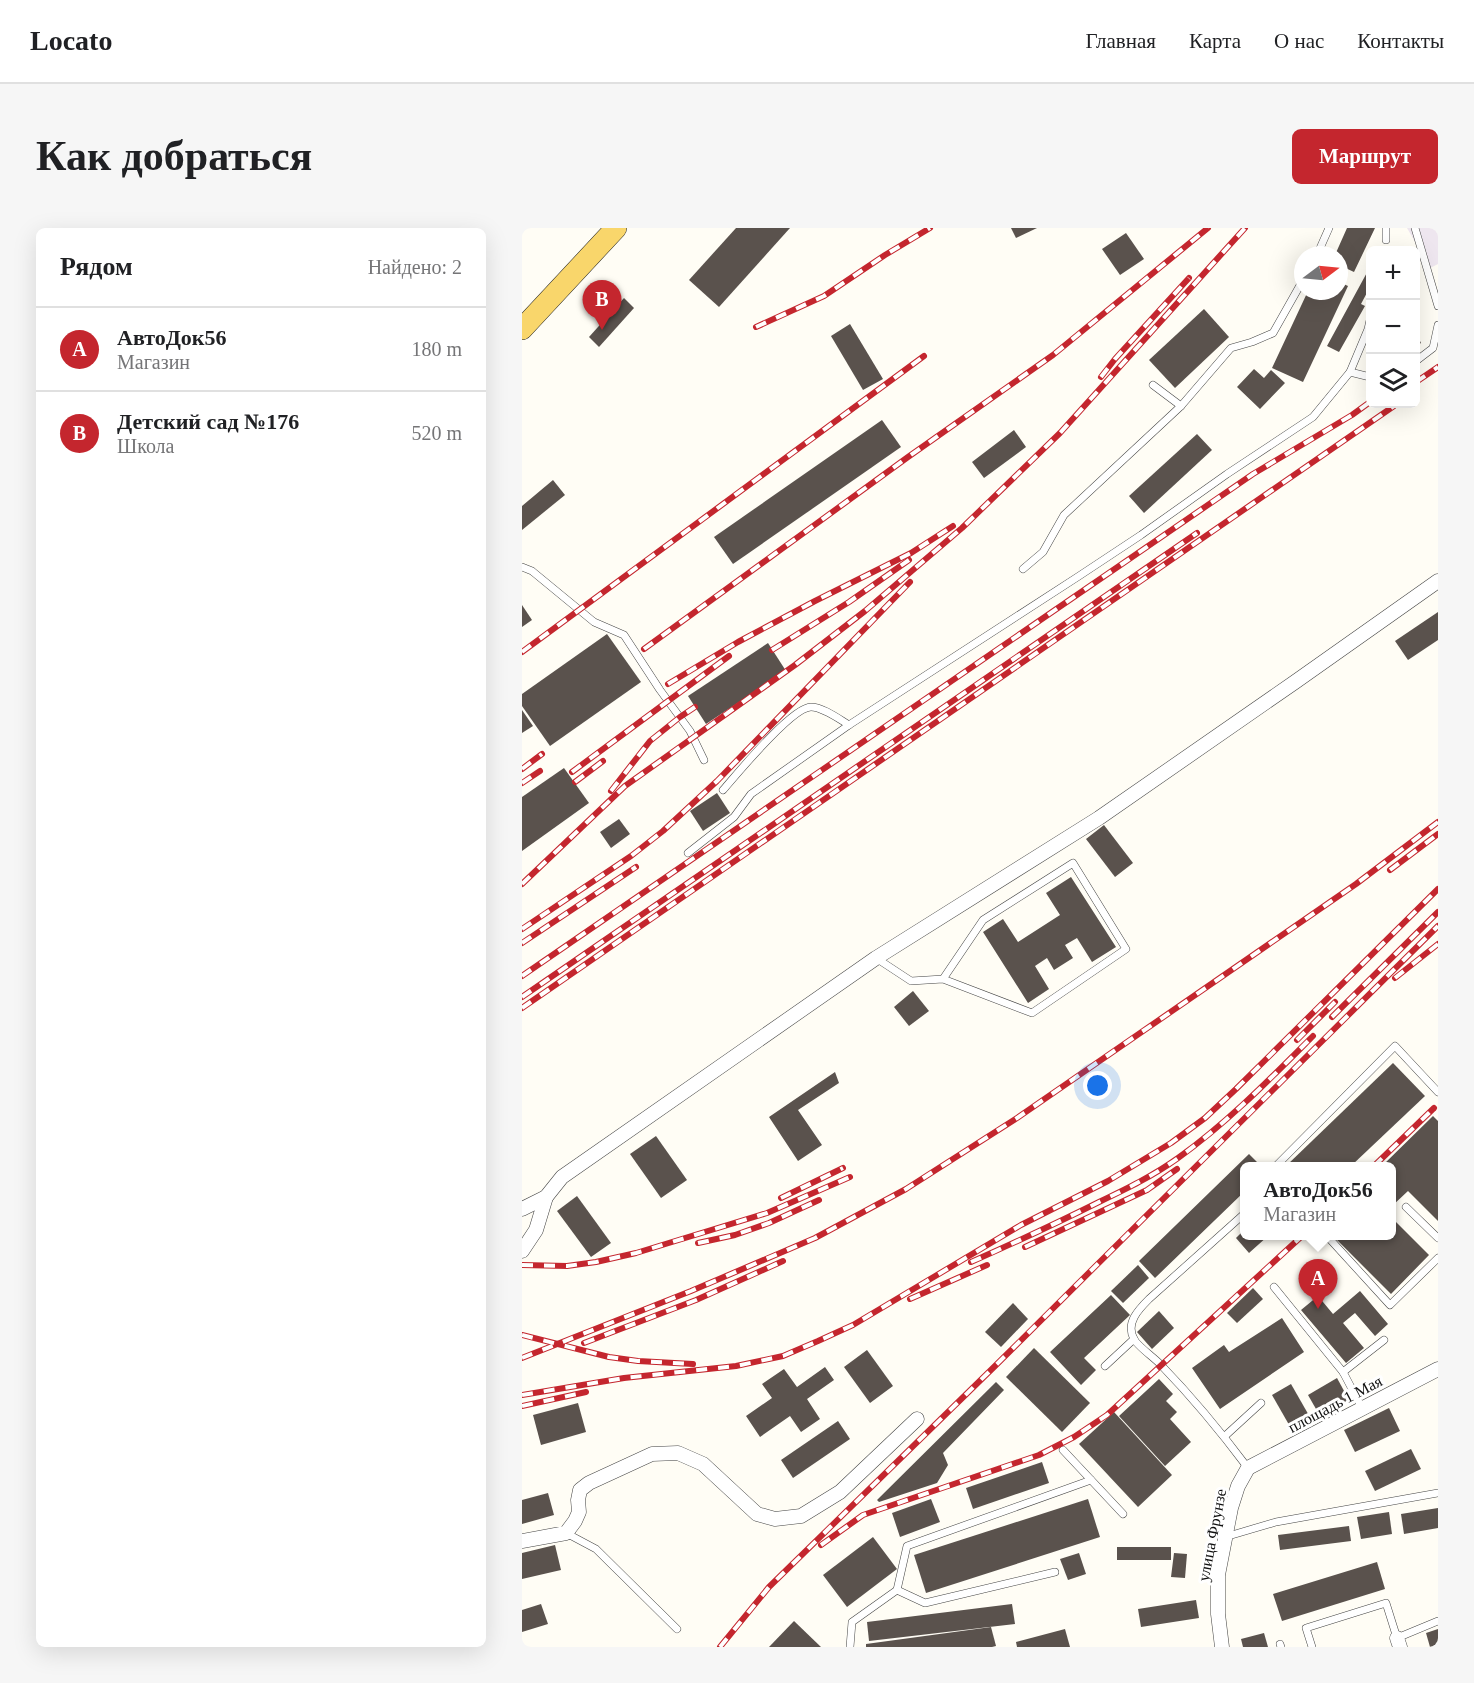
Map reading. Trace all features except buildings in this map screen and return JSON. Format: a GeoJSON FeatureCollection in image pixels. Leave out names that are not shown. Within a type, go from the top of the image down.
{"type":"FeatureCollection","features":[{"type":"Feature","properties":{"kind":"main road"},"geometry":{"type":"LineString","coordinates":[[522,329],[616,228]]}},
{"type":"Feature","properties":{"kind":"street"},"geometry":{"type":"LineString","coordinates":[[522,1251],[536,1230],[546,1197],[562,1177],[876,958],[1099,818],[1438,581]]}},
{"type":"Feature","properties":{"kind":"street"},"geometry":{"type":"LineString","coordinates":[[522,1209],[546,1197]]}},
{"type":"Feature","properties":{"kind":"street","name":"площадь 1 Мая"},"geometry":{"type":"LineString","coordinates":[[1248,1468],[1438,1370]]}},
{"type":"Feature","properties":{"kind":"street"},"geometry":{"type":"LineString","coordinates":[[522,1541],[566,1533],[579,1512],[580,1491],[589,1483],[652,1454],[678,1453],[703,1464],[757,1514],[775,1520],[801,1516],[840,1492],[916,1419]]}},
{"type":"Feature","properties":{"kind":"street","name":"улица Фрунзе"},"geometry":{"type":"LineString","coordinates":[[1222,1647],[1218,1614],[1218,1575],[1231,1508],[1238,1486],[1248,1468]]}},
{"type":"Feature","properties":{"kind":"lane"},"geometry":{"type":"LineString","coordinates":[[1321,246],[1329,228]]}},
{"type":"Feature","properties":{"kind":"lane"},"geometry":{"type":"LineString","coordinates":[[1386,228],[1386,240]]}},
{"type":"Feature","properties":{"kind":"lane"},"geometry":{"type":"LineString","coordinates":[[1415,228],[1438,306]]}},
{"type":"Feature","properties":{"kind":"lane"},"geometry":{"type":"LineString","coordinates":[[1023,569],[1043,552],[1064,515],[1181,406],[1231,348],[1273,333],[1294,296]]}},
{"type":"Feature","properties":{"kind":"lane"},"geometry":{"type":"LineString","coordinates":[[1420,358],[1433,348],[1438,325]]}},
{"type":"Feature","properties":{"kind":"lane"},"geometry":{"type":"LineString","coordinates":[[688,853],[734,817],[751,794],[849,725],[1088,570],[1313,417],[1350,372],[1366,332]]}},
{"type":"Feature","properties":{"kind":"lane"},"geometry":{"type":"LineString","coordinates":[[1350,372],[1366,376]]}},
{"type":"Feature","properties":{"kind":"lane"},"geometry":{"type":"LineString","coordinates":[[1153,385],[1181,406]]}},
{"type":"Feature","properties":{"kind":"lane"},"geometry":{"type":"LineString","coordinates":[[522,567],[532,571],[594,622],[624,634],[660,690],[690,730],[704,760]]}},
{"type":"Feature","properties":{"kind":"lane"},"geometry":{"type":"LineString","coordinates":[[723,790],[797,712],[811,706],[829,712],[849,725]]}},
{"type":"Feature","properties":{"kind":"lane"},"geometry":{"type":"LineString","coordinates":[[876,958],[911,981],[943,979],[1032,1013],[1126,950],[1073,863],[983,920],[943,979]]}},
{"type":"Feature","properties":{"kind":"lane"},"geometry":{"type":"LineString","coordinates":[[1281,1162],[1395,1046],[1438,1092]]}},
{"type":"Feature","properties":{"kind":"lane"},"geometry":{"type":"LineString","coordinates":[[1406,1207],[1438,1238]]}},
{"type":"Feature","properties":{"kind":"lane"},"geometry":{"type":"LineString","coordinates":[[1240,1219],[1136,1313],[1131,1326],[1134,1340],[1161,1365],[1225,1436],[1248,1468]]}},
{"type":"Feature","properties":{"kind":"lane"},"geometry":{"type":"LineString","coordinates":[[1331,1240],[1390,1305],[1438,1258]]}},
{"type":"Feature","properties":{"kind":"lane"},"geometry":{"type":"LineString","coordinates":[[1274,1287],[1343,1372],[1362,1408]]}},
{"type":"Feature","properties":{"kind":"lane"},"geometry":{"type":"LineString","coordinates":[[1105,1366],[1134,1340]]}},
{"type":"Feature","properties":{"kind":"lane"},"geometry":{"type":"LineString","coordinates":[[1343,1372],[1384,1340]]}},
{"type":"Feature","properties":{"kind":"lane"},"geometry":{"type":"LineString","coordinates":[[1225,1436],[1261,1403]]}},
{"type":"Feature","properties":{"kind":"lane"},"geometry":{"type":"LineString","coordinates":[[1063,1450],[1124,1514]]}},
{"type":"Feature","properties":{"kind":"lane"},"geometry":{"type":"LineString","coordinates":[[850,1647],[852,1622],[897,1590],[907,1546],[1091,1480]]}},
{"type":"Feature","properties":{"kind":"lane"},"geometry":{"type":"LineString","coordinates":[[1226,1537],[1276,1522],[1438,1493]]}},
{"type":"Feature","properties":{"kind":"lane"},"geometry":{"type":"LineString","coordinates":[[566,1533],[596,1549],[677,1629]]}},
{"type":"Feature","properties":{"kind":"lane"},"geometry":{"type":"LineString","coordinates":[[897,1590],[925,1603],[1054,1572]]}},
{"type":"Feature","properties":{"kind":"lane"},"geometry":{"type":"LineString","coordinates":[[1312,1647],[1306,1628],[1386,1603],[1399,1642],[1421,1627],[1438,1621]]}},
{"type":"Feature","properties":{"kind":"shaded area"},"geometry":{"type":"Polygon","coordinates":[[[1407,228],[1438,228],[1438,264],[1430,268],[1420,251],[1420,246],[1417,246],[1407,228]]]}},
{"type":"Feature","properties":{"kind":"railway"},"geometry":{"type":"LineString","coordinates":[[756,327],[824,296],[930,228]]}},
{"type":"Feature","properties":{"kind":"railway"},"geometry":{"type":"LineString","coordinates":[[644,649],[908,457],[1053,355],[1208,228]]}},
{"type":"Feature","properties":{"kind":"railway"},"geometry":{"type":"LineString","coordinates":[[522,884],[625,786],[795,665],[865,611],[962,528],[1060,433],[1245,228]]}},
{"type":"Feature","properties":{"kind":"railway"},"geometry":{"type":"LineString","coordinates":[[1101,377],[1189,278]]}},
{"type":"Feature","properties":{"kind":"railway"},"geometry":{"type":"LineString","coordinates":[[522,652],[924,356]]}},
{"type":"Feature","properties":{"kind":"railway"},"geometry":{"type":"LineString","coordinates":[[1420,379],[1438,367]]}},
{"type":"Feature","properties":{"kind":"railway"},"geometry":{"type":"LineString","coordinates":[[522,976],[1253,474],[1366,405]]}},
{"type":"Feature","properties":{"kind":"railway"},"geometry":{"type":"LineString","coordinates":[[522,1008],[1391,408]]}},
{"type":"Feature","properties":{"kind":"railway"},"geometry":{"type":"LineString","coordinates":[[668,684],[738,642],[911,553],[953,526]]}},
{"type":"Feature","properties":{"kind":"railway"},"geometry":{"type":"LineString","coordinates":[[522,997],[1197,533]]}},
{"type":"Feature","properties":{"kind":"railway"},"geometry":{"type":"LineString","coordinates":[[772,650],[849,602],[909,560]]}},
{"type":"Feature","properties":{"kind":"railway"},"geometry":{"type":"LineString","coordinates":[[522,929],[631,856],[663,831],[717,781],[910,582]]}},
{"type":"Feature","properties":{"kind":"railway"},"geometry":{"type":"LineString","coordinates":[[572,772],[729,656]]}},
{"type":"Feature","properties":{"kind":"railway"},"geometry":{"type":"LineString","coordinates":[[611,791],[650,741],[695,707]]}},
{"type":"Feature","properties":{"kind":"railway"},"geometry":{"type":"LineString","coordinates":[[522,769],[542,754]]}},
{"type":"Feature","properties":{"kind":"railway"},"geometry":{"type":"LineString","coordinates":[[575,782],[603,761]]}},
{"type":"Feature","properties":{"kind":"railway"},"geometry":{"type":"LineString","coordinates":[[522,783],[540,771]]}},
{"type":"Feature","properties":{"kind":"railway"},"geometry":{"type":"LineString","coordinates":[[522,1358],[691,1291],[815,1238],[906,1189],[1017,1118],[1356,884],[1438,822]]}},
{"type":"Feature","properties":{"kind":"railway"},"geometry":{"type":"LineString","coordinates":[[1390,870],[1438,834]]}},
{"type":"Feature","properties":{"kind":"railway"},"geometry":{"type":"LineString","coordinates":[[522,943],[636,867]]}},
{"type":"Feature","properties":{"kind":"railway"},"geometry":{"type":"LineString","coordinates":[[522,1395],[624,1378],[736,1366],[783,1356],[853,1325],[1021,1225],[1108,1181],[1171,1143],[1205,1118],[1438,889]]}},
{"type":"Feature","properties":{"kind":"railway"},"geometry":{"type":"LineString","coordinates":[[1332,1017],[1438,912]]}},
{"type":"Feature","properties":{"kind":"railway"},"geometry":{"type":"LineString","coordinates":[[720,1647],[769,1587],[1438,926]]}},
{"type":"Feature","properties":{"kind":"railway"},"geometry":{"type":"LineString","coordinates":[[1395,978],[1438,944]]}},
{"type":"Feature","properties":{"kind":"railway"},"geometry":{"type":"LineString","coordinates":[[1297,1040],[1335,1002]]}},
{"type":"Feature","properties":{"kind":"railway"},"geometry":{"type":"LineString","coordinates":[[971,1262],[1119,1192],[1169,1165],[1231,1115],[1313,1036]]}},
{"type":"Feature","properties":{"kind":"railway"},"geometry":{"type":"LineString","coordinates":[[1378,1162],[1434,1108]]}},
{"type":"Feature","properties":{"kind":"railway"},"geometry":{"type":"LineString","coordinates":[[781,1198],[843,1168]]}},
{"type":"Feature","properties":{"kind":"railway"},"geometry":{"type":"LineString","coordinates":[[1025,1247],[1147,1190],[1177,1169]]}},
{"type":"Feature","properties":{"kind":"railway"},"geometry":{"type":"LineString","coordinates":[[522,1265],[567,1266],[636,1253],[767,1213],[850,1177]]}},
{"type":"Feature","properties":{"kind":"railway"},"geometry":{"type":"LineString","coordinates":[[698,1243],[735,1235],[769,1223],[819,1200]]}},
{"type":"Feature","properties":{"kind":"railway"},"geometry":{"type":"LineString","coordinates":[[821,1545],[863,1515],[1039,1455],[1074,1437],[1107,1415],[1298,1240]]}},
{"type":"Feature","properties":{"kind":"railway"},"geometry":{"type":"LineString","coordinates":[[584,1343],[696,1300],[783,1261]]}},
{"type":"Feature","properties":{"kind":"railway"},"geometry":{"type":"LineString","coordinates":[[910,1299],[987,1265]]}},
{"type":"Feature","properties":{"kind":"railway"},"geometry":{"type":"LineString","coordinates":[[522,1335],[609,1357],[693,1364]]}},
{"type":"Feature","properties":{"kind":"railway"},"geometry":{"type":"LineString","coordinates":[[522,1406],[586,1392]]}},
{"type":"Feature","properties":{"kind":"place","name":"Детский сад №176"},"geometry":{"type":"Point","coordinates":[602,330]}},
{"type":"Feature","properties":{"kind":"place","name":"АвтоДок56"},"geometry":{"type":"Point","coordinates":[1318,1309]}}]}
